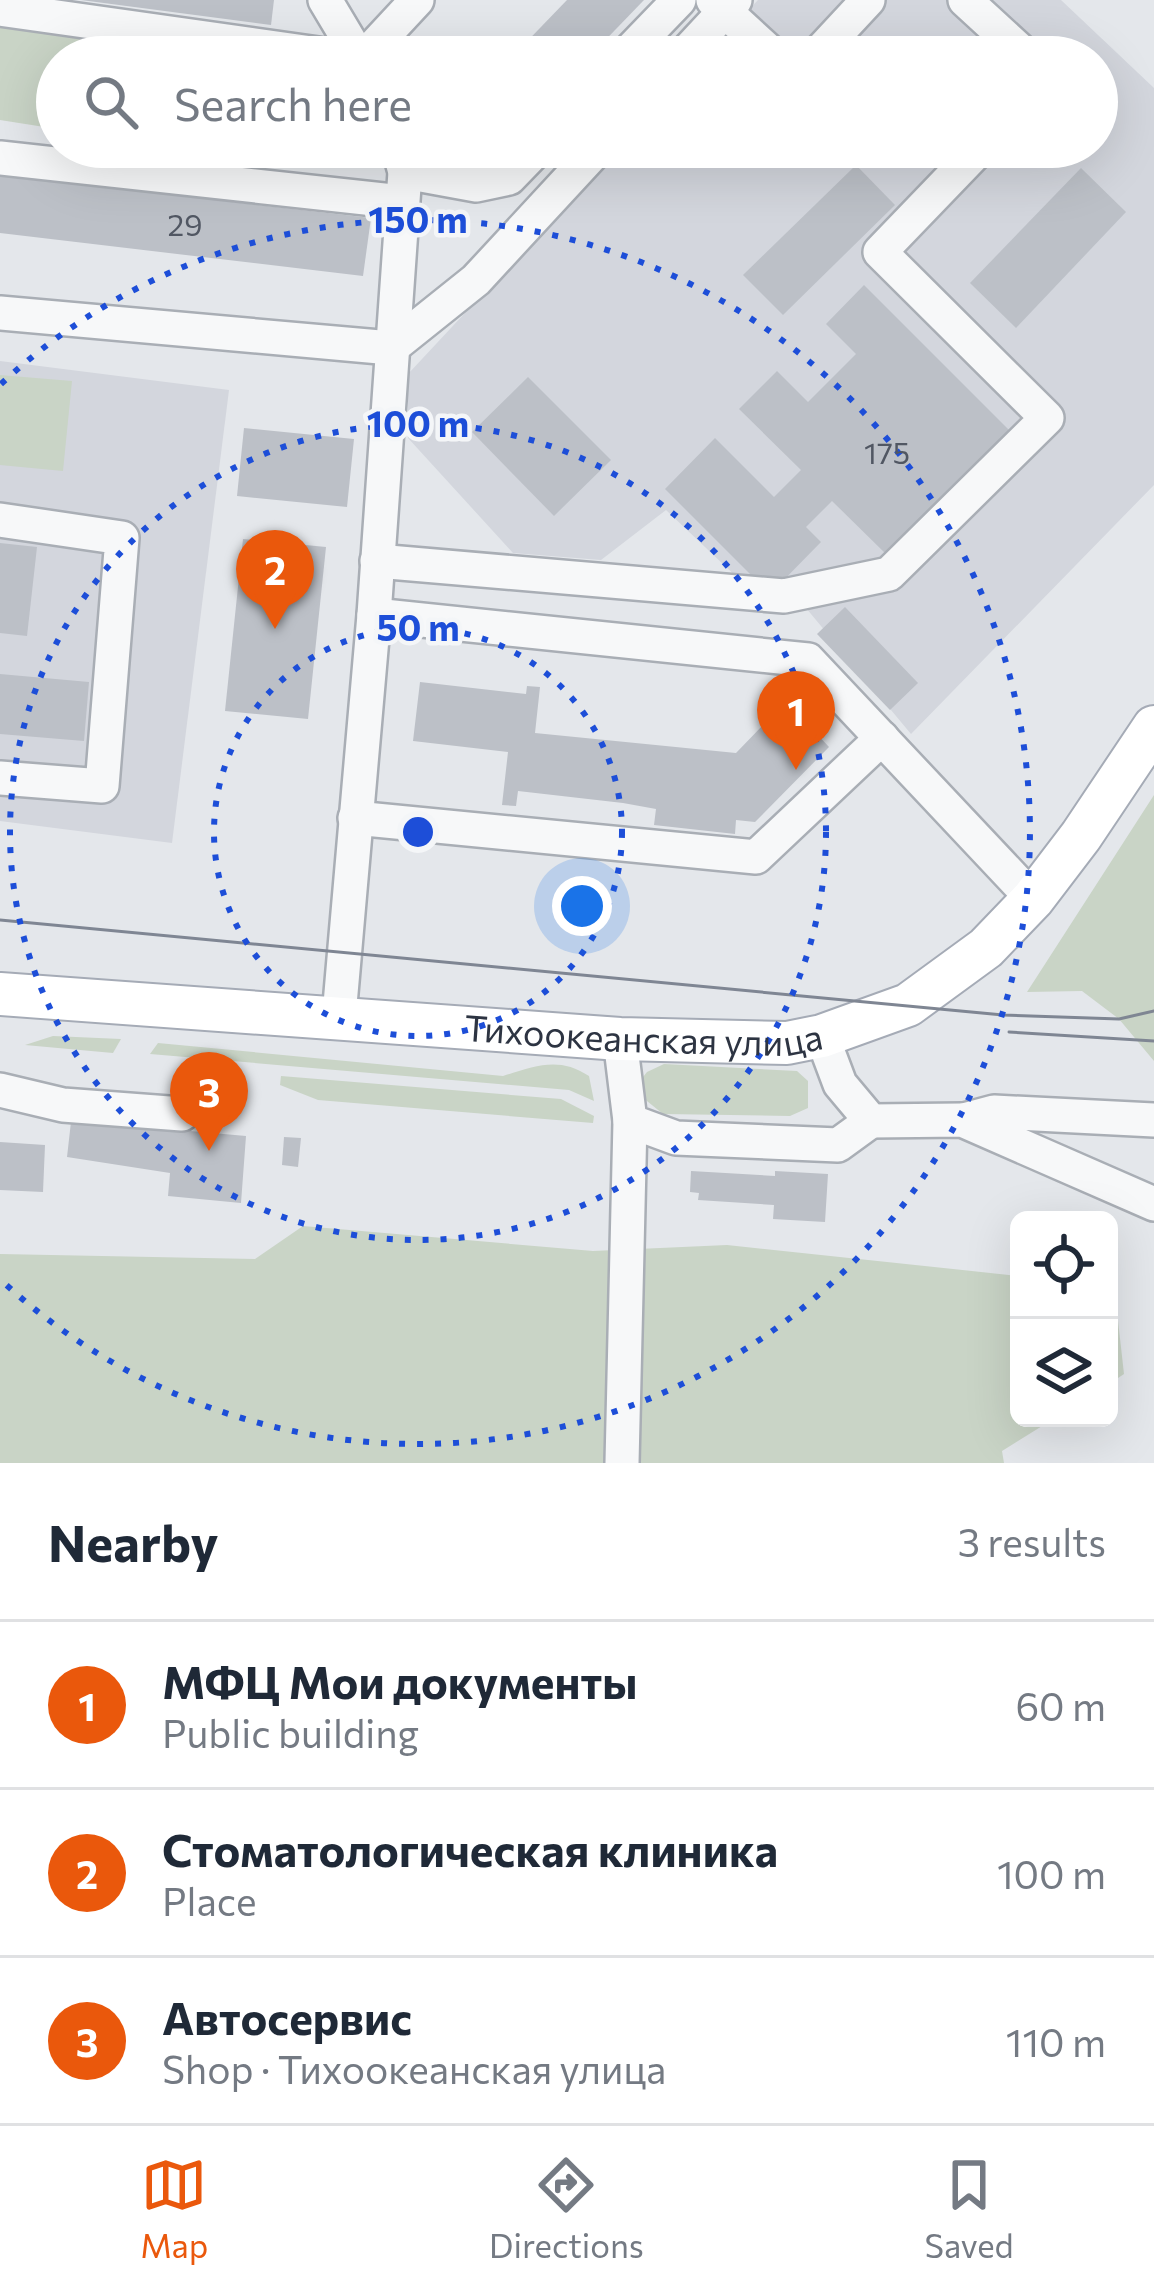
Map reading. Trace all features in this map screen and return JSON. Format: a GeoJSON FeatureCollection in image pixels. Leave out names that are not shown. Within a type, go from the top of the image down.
{"type":"FeatureCollection","features":[{"type":"Feature","properties":{"kind":"main road","name":"Тихоокеанская улица"},"geometry":{"type":"LineString","coordinates":[[0,994],[620,1039],[769,1044],[822,1036],[908,1005],[986,948],[1033,899],[1082,836],[1154,727]]}},
{"type":"Feature","properties":{"kind":"street"},"geometry":{"type":"LineString","coordinates":[[325,0],[348,36]]}},
{"type":"Feature","properties":{"kind":"street"},"geometry":{"type":"LineString","coordinates":[[382,36],[417,0]]}},
{"type":"Feature","properties":{"kind":"street"},"geometry":{"type":"LineString","coordinates":[[644,36],[679,0]]}},
{"type":"Feature","properties":{"kind":"street"},"geometry":{"type":"LineString","coordinates":[[835,36],[868,0]]}},
{"type":"Feature","properties":{"kind":"street"},"geometry":{"type":"LineString","coordinates":[[964,0],[1004,36]]}},
{"type":"Feature","properties":{"kind":"street"},"geometry":{"type":"LineString","coordinates":[[699,36],[724,4],[755,36]]}},
{"type":"Feature","properties":{"kind":"street"},"geometry":{"type":"LineString","coordinates":[[0,9],[191,36]]}},
{"type":"Feature","properties":{"kind":"street"},"geometry":{"type":"LineString","coordinates":[[0,158],[36,159]]}},
{"type":"Feature","properties":{"kind":"street"},"geometry":{"type":"LineString","coordinates":[[251,168],[402,174],[476,185],[509,178],[519,168]]}},
{"type":"Feature","properties":{"kind":"street"},"geometry":{"type":"LineString","coordinates":[[0,313],[391,348],[476,280],[580,168]]}},
{"type":"Feature","properties":{"kind":"street"},"geometry":{"type":"LineString","coordinates":[[377,561],[784,596],[889,574],[1047,418],[880,252],[961,168]]}},
{"type":"Feature","properties":{"kind":"street"},"geometry":{"type":"LineString","coordinates":[[339,1016],[374,615],[402,174]]}},
{"type":"Feature","properties":{"kind":"street"},"geometry":{"type":"LineString","coordinates":[[0,520],[122,538],[101,786],[0,778]]}},
{"type":"Feature","properties":{"kind":"street"},"geometry":{"type":"LineString","coordinates":[[374,615],[808,660],[1033,899]]}},
{"type":"Feature","properties":{"kind":"street"},"geometry":{"type":"LineString","coordinates":[[355,818],[756,857],[882,738]]}},
{"type":"Feature","properties":{"kind":"street"},"geometry":{"type":"LineString","coordinates":[[822,1036],[840,1084],[871,1121]]}},
{"type":"Feature","properties":{"kind":"street"},"geometry":{"type":"LineString","coordinates":[[620,1039],[630,1121],[622,1463]]}},
{"type":"Feature","properties":{"kind":"street"},"geometry":{"type":"LineString","coordinates":[[0,1090],[63,1105],[182,1114]]}},
{"type":"Feature","properties":{"kind":"street"},"geometry":{"type":"LineString","coordinates":[[630,1121],[676,1138],[838,1145],[871,1121],[962,1120],[994,1112],[1154,1120]]}},
{"type":"Feature","properties":{"kind":"street"},"geometry":{"type":"LineString","coordinates":[[962,1120],[1154,1204]]}},
{"type":"Feature","properties":{"kind":"shaded area"},"geometry":{"type":"Polygon","coordinates":[[[758,0],[1061,0],[1099,36],[724,36],[758,0]]]}},
{"type":"Feature","properties":{"kind":"shaded area"},"geometry":{"type":"Polygon","coordinates":[[[1118,54],[1154,88],[1154,485],[911,734],[806,608],[764,603],[666,510],[601,560],[513,553],[408,438],[408,374],[600,168],[1118,168],[1118,54]]]}},
{"type":"Feature","properties":{"kind":"shaded area"},"geometry":{"type":"Polygon","coordinates":[[[0,361],[229,390],[172,843],[0,821],[0,361]]]}},
{"type":"Feature","properties":{"kind":"green space"},"geometry":{"type":"Polygon","coordinates":[[[0,17],[127,36],[36,36],[36,126],[0,120],[0,17]]]}},
{"type":"Feature","properties":{"kind":"green space"},"geometry":{"type":"Polygon","coordinates":[[[0,375],[72,381],[63,471],[0,465],[0,375]]]}},
{"type":"Feature","properties":{"kind":"green space"},"geometry":{"type":"Polygon","coordinates":[[[1154,795],[1154,1061],[1119,1019],[1082,991],[1027,992],[1154,795]]]}},
{"type":"Feature","properties":{"kind":"green space"},"geometry":{"type":"Polygon","coordinates":[[[53,1036],[121,1039],[113,1053],[25,1045],[53,1036]]]}},
{"type":"Feature","properties":{"kind":"green space"},"geometry":{"type":"Polygon","coordinates":[[[158,1043],[503,1076],[536,1066],[567,1066],[589,1076],[594,1101],[569,1090],[150,1054],[158,1043]]]}},
{"type":"Feature","properties":{"kind":"green space"},"geometry":{"type":"Polygon","coordinates":[[[664,1064],[797,1071],[808,1081],[808,1108],[790,1116],[663,1114],[642,1097],[639,1082],[664,1064]]]}},
{"type":"Feature","properties":{"kind":"green space"},"geometry":{"type":"Polygon","coordinates":[[[281,1076],[561,1099],[594,1116],[593,1123],[318,1100],[280,1085],[281,1076]]]}},
{"type":"Feature","properties":{"kind":"green space"},"geometry":{"type":"Polygon","coordinates":[[[303,1226],[593,1251],[727,1245],[1010,1275],[1010,1427],[1041,1427],[1002,1451],[1004,1463],[0,1463],[0,1254],[255,1259],[303,1226]]]}},
{"type":"Feature","properties":{"kind":"green space"},"geometry":{"type":"Polygon","coordinates":[[[1118,1321],[1124,1374],[1118,1378],[1118,1321]]]}},
{"type":"Feature","properties":{"kind":"building"},"geometry":{"type":"Polygon","coordinates":[[[81,0],[274,0],[271,25],[81,0]]]}},
{"type":"Feature","properties":{"kind":"building"},"geometry":{"type":"Polygon","coordinates":[[[567,0],[644,0],[609,36],[532,36],[567,0]]]}},
{"type":"Feature","properties":{"kind":"building"},"geometry":{"type":"Polygon","coordinates":[[[853,168],[859,168],[895,205],[783,315],[743,275],[853,168]]]}},
{"type":"Feature","properties":{"kind":"building"},"geometry":{"type":"Polygon","coordinates":[[[1081,168],[1126,212],[1016,328],[970,283],[1081,168]]]}},
{"type":"Feature","properties":{"kind":"building"},"geometry":{"type":"Polygon","coordinates":[[[0,175],[371,218],[363,276],[0,233],[0,175]]]}},
{"type":"Feature","properties":{"kind":"building"},"geometry":{"type":"Polygon","coordinates":[[[864,285],[1011,432],[888,556],[832,501],[806,527],[821,542],[770,594],[665,489],[715,438],[774,497],[801,470],[739,409],[777,371],[808,402],[856,354],[826,324],[864,285]]]}},
{"type":"Feature","properties":{"kind":"building"},"geometry":{"type":"Polygon","coordinates":[[[528,377],[611,460],[554,516],[472,432],[528,377]]]}},
{"type":"Feature","properties":{"kind":"building"},"geometry":{"type":"Polygon","coordinates":[[[244,428],[354,439],[347,507],[237,496],[244,428]]]}},
{"type":"Feature","properties":{"kind":"building"},"geometry":{"type":"Polygon","coordinates":[[[243,539],[326,547],[308,719],[225,711],[243,539]]]}},
{"type":"Feature","properties":{"kind":"building"},"geometry":{"type":"Polygon","coordinates":[[[0,543],[37,547],[27,636],[0,633],[0,543]]]}},
{"type":"Feature","properties":{"kind":"building"},"geometry":{"type":"Polygon","coordinates":[[[845,607],[918,683],[890,710],[817,634],[845,607]]]}},
{"type":"Feature","properties":{"kind":"building"},"geometry":{"type":"Polygon","coordinates":[[[0,674],[89,682],[84,741],[0,734],[0,674]]]}},
{"type":"Feature","properties":{"kind":"building"},"geometry":{"type":"Polygon","coordinates":[[[420,682],[526,694],[527,686],[540,687],[535,733],[736,753],[786,701],[829,747],[755,822],[736,820],[735,834],[654,825],[656,809],[623,803],[518,791],[516,806],[502,805],[508,752],[413,741],[420,682]]]}},
{"type":"Feature","properties":{"kind":"building"},"geometry":{"type":"Polygon","coordinates":[[[72,1113],[123,1125],[246,1136],[241,1203],[168,1196],[170,1173],[67,1157],[72,1113]]]}},
{"type":"Feature","properties":{"kind":"building"},"geometry":{"type":"Polygon","coordinates":[[[284,1137],[301,1138],[298,1167],[282,1165],[284,1137]]]}},
{"type":"Feature","properties":{"kind":"building"},"geometry":{"type":"Polygon","coordinates":[[[0,1142],[45,1145],[43,1192],[0,1190],[0,1142]]]}},
{"type":"Feature","properties":{"kind":"building"},"geometry":{"type":"Polygon","coordinates":[[[691,1171],[828,1174],[825,1222],[773,1219],[774,1205],[698,1200],[699,1193],[690,1192],[691,1171]]]}},
{"type":"Feature","properties":{"kind":"tram line"},"geometry":{"type":"LineString","coordinates":[[0,920],[1003,1015],[1119,1019],[1154,1011]]}},
{"type":"Feature","properties":{"kind":"tram line"},"geometry":{"type":"LineString","coordinates":[[1009,1032],[1154,1041]]}},
{"type":"Feature","properties":{"kind":"place","name":"Стоматологическая клиника"},"geometry":{"type":"Point","coordinates":[275,629]}},
{"type":"Feature","properties":{"kind":"place","name":"МФЦ Мои документы"},"geometry":{"type":"Point","coordinates":[796,770]}},
{"type":"Feature","properties":{"kind":"place","name":"Автосервис"},"geometry":{"type":"Point","coordinates":[209,1151]}}]}
